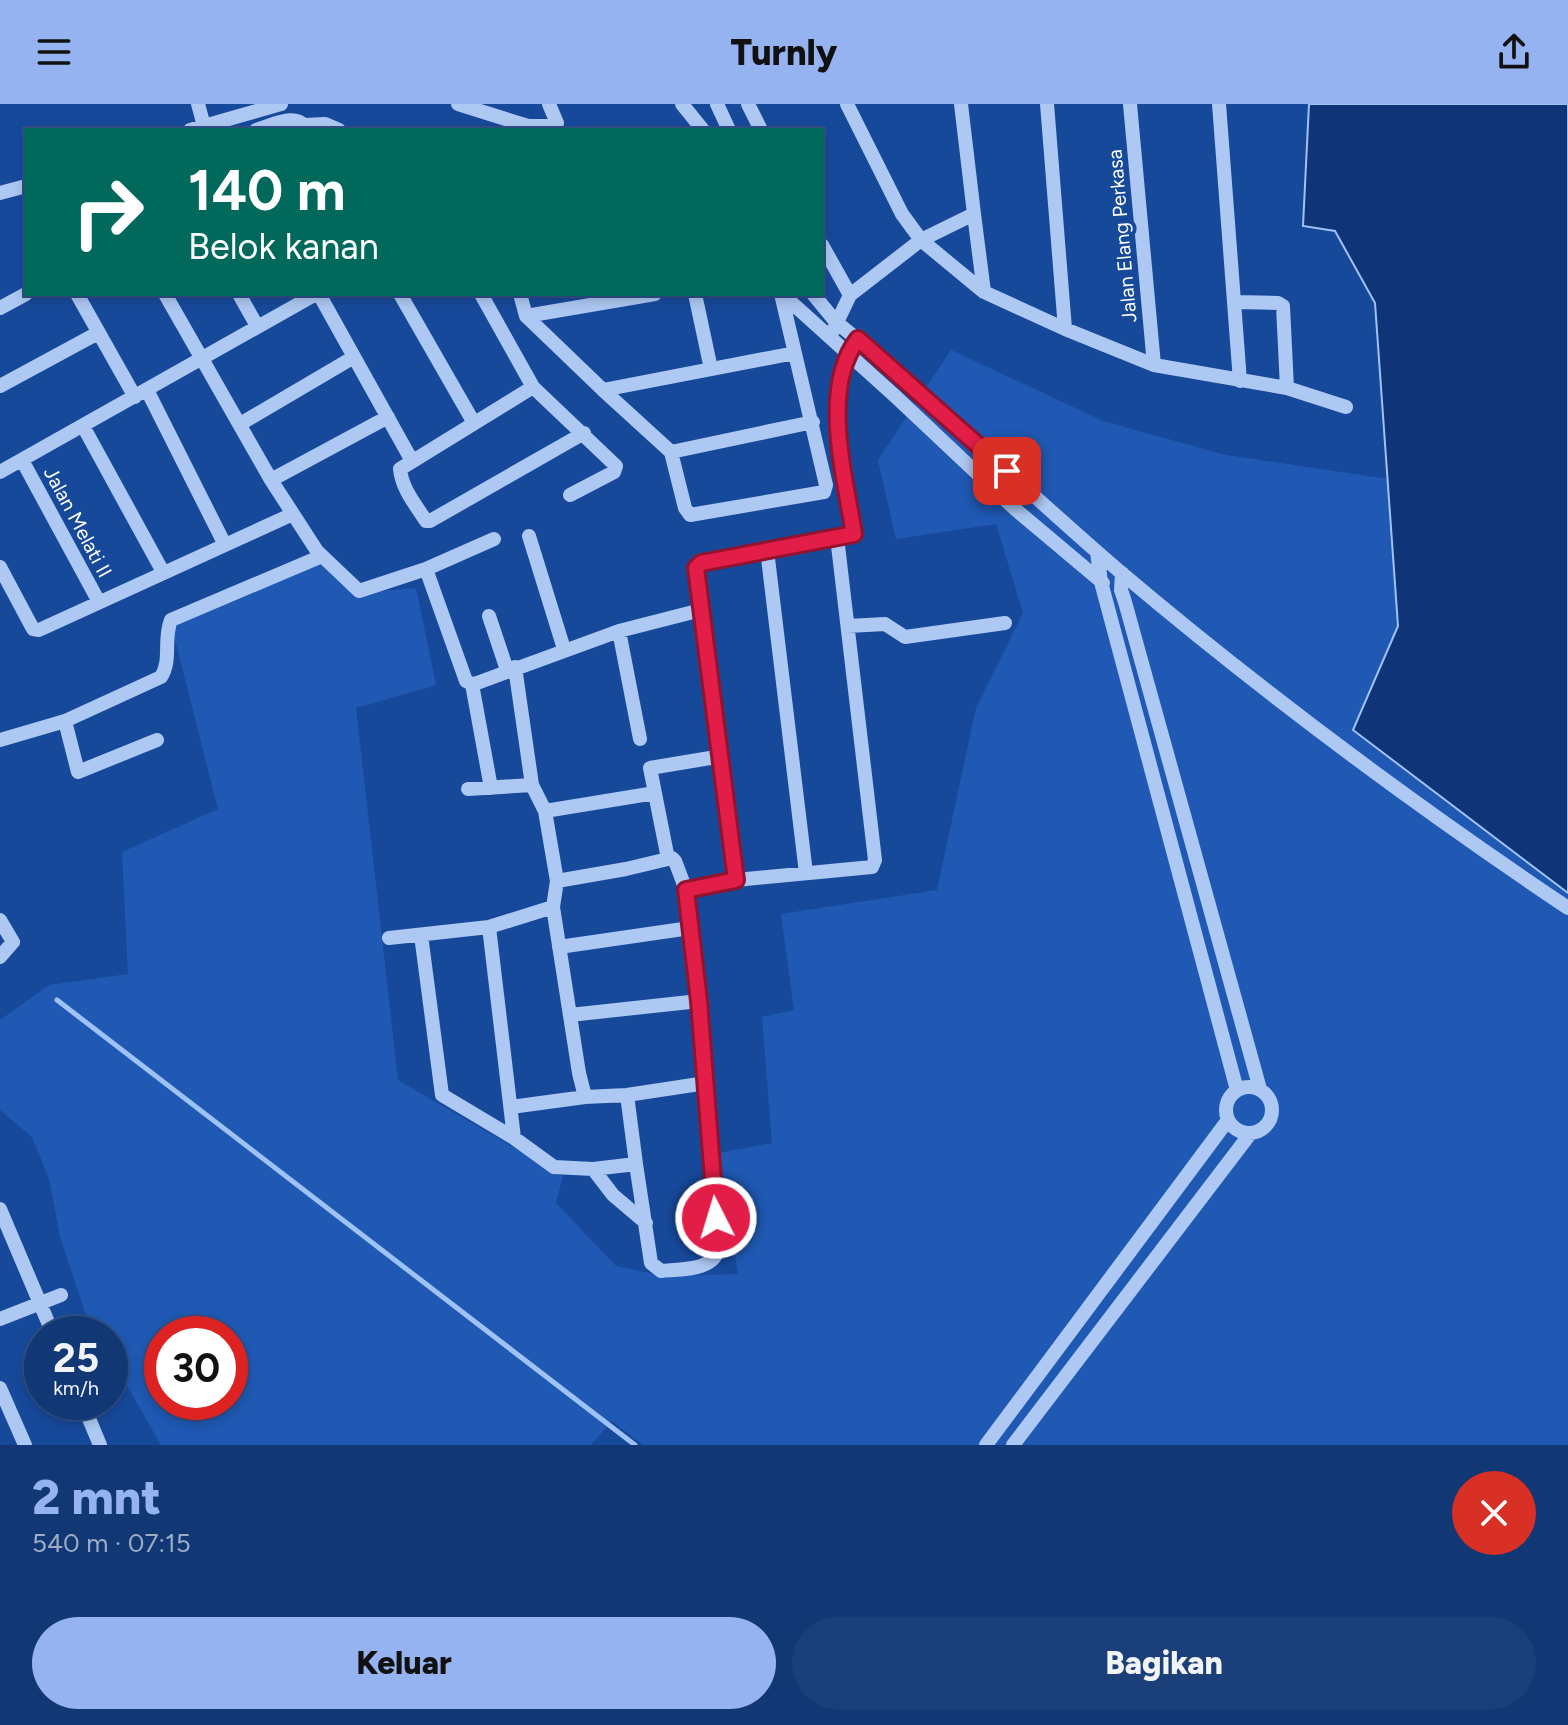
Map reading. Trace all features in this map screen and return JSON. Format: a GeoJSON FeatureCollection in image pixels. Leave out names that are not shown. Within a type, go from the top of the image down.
{"type":"FeatureCollection","features":[{"type":"Feature","properties":{"kind":"street"},"geometry":{"type":"LineString","coordinates":[[198,104],[197,128],[281,104]]}},
{"type":"Feature","properties":{"kind":"street"},"geometry":{"type":"LineString","coordinates":[[458,104],[528,126],[554,126],[557,123],[549,104]]}},
{"type":"Feature","properties":{"kind":"street"},"geometry":{"type":"LineString","coordinates":[[682,104],[701,128]]}},
{"type":"Feature","properties":{"kind":"street"},"geometry":{"type":"LineString","coordinates":[[717,104],[728,128]]}},
{"type":"Feature","properties":{"kind":"street"},"geometry":{"type":"LineString","coordinates":[[748,104],[760,128]]}},
{"type":"Feature","properties":{"kind":"street"},"geometry":{"type":"LineString","coordinates":[[847,104],[902,214],[921,240],[984,292],[1154,365],[1287,388],[1346,407]]}},
{"type":"Feature","properties":{"kind":"street"},"geometry":{"type":"LineString","coordinates":[[950,104],[963,130]]}},
{"type":"Feature","properties":{"kind":"street"},"geometry":{"type":"LineString","coordinates":[[961,104],[984,292]]}},
{"type":"Feature","properties":{"kind":"street"},"geometry":{"type":"LineString","coordinates":[[1047,104],[1065,329]]}},
{"type":"Feature","properties":{"kind":"street","name":"Jalan Elang Perkasa"},"geometry":{"type":"LineString","coordinates":[[1130,104],[1154,365]]}},
{"type":"Feature","properties":{"kind":"street"},"geometry":{"type":"LineString","coordinates":[[1219,104],[1240,381]]}},
{"type":"Feature","properties":{"kind":"street"},"geometry":{"type":"LineString","coordinates":[[263,128],[293,119],[307,127],[325,124],[334,128]]}},
{"type":"Feature","properties":{"kind":"street"},"geometry":{"type":"LineString","coordinates":[[0,193],[24,187]]}},
{"type":"Feature","properties":{"kind":"street"},"geometry":{"type":"LineString","coordinates":[[830,337],[850,295],[921,240],[974,214]]}},
{"type":"Feature","properties":{"kind":"street"},"geometry":{"type":"LineString","coordinates":[[824,249],[850,295]]}},
{"type":"Feature","properties":{"kind":"street"},"geometry":{"type":"LineString","coordinates":[[0,308],[24,295]]}},
{"type":"Feature","properties":{"kind":"street"},"geometry":{"type":"LineString","coordinates":[[78,296],[98,333],[141,394],[225,545]]}},
{"type":"Feature","properties":{"kind":"street"},"geometry":{"type":"LineString","coordinates":[[166,296],[293,514],[322,556],[359,591],[426,569],[494,539]]}},
{"type":"Feature","properties":{"kind":"street"},"geometry":{"type":"LineString","coordinates":[[240,296],[257,326]]}},
{"type":"Feature","properties":{"kind":"street"},"geometry":{"type":"LineString","coordinates":[[0,472],[141,394],[202,356],[314,296]]}},
{"type":"Feature","properties":{"kind":"street"},"geometry":{"type":"LineString","coordinates":[[319,296],[412,461]]}},
{"type":"Feature","properties":{"kind":"street"},"geometry":{"type":"LineString","coordinates":[[401,296],[474,423]]}},
{"type":"Feature","properties":{"kind":"street"},"geometry":{"type":"LineString","coordinates":[[482,296],[533,387],[614,462],[616,470],[570,495]]}},
{"type":"Feature","properties":{"kind":"street"},"geometry":{"type":"LineString","coordinates":[[521,296],[526,316],[671,452],[685,508],[690,515],[824,492],[826,485],[813,422],[782,296]]}},
{"type":"Feature","properties":{"kind":"street"},"geometry":{"type":"LineString","coordinates":[[526,316],[643,296]]}},
{"type":"Feature","properties":{"kind":"street"},"geometry":{"type":"LineString","coordinates":[[695,296],[711,369]]}},
{"type":"Feature","properties":{"kind":"street"},"geometry":{"type":"LineString","coordinates":[[784,296],[1015,509],[1101,582],[1121,590],[1146,593]]}},
{"type":"Feature","properties":{"kind":"street"},"geometry":{"type":"LineString","coordinates":[[815,296],[836,322],[1146,593],[1353,756],[1451,829],[1568,908]]}},
{"type":"Feature","properties":{"kind":"street"},"geometry":{"type":"LineString","coordinates":[[1235,302],[1278,303],[1283,306],[1287,388]]}},
{"type":"Feature","properties":{"kind":"street"},"geometry":{"type":"LineString","coordinates":[[0,386],[98,333]]}},
{"type":"Feature","properties":{"kind":"street"},"geometry":{"type":"LineString","coordinates":[[736,880],[697,565],[854,534],[837,416],[840,381],[847,353],[858,339]]}},
{"type":"Feature","properties":{"kind":"street"},"geometry":{"type":"LineString","coordinates":[[603,390],[795,353]]}},
{"type":"Feature","properties":{"kind":"street"},"geometry":{"type":"LineString","coordinates":[[240,424],[354,357]]}},
{"type":"Feature","properties":{"kind":"street"},"geometry":{"type":"LineString","coordinates":[[533,387],[400,469],[401,480],[426,521],[584,433]]}},
{"type":"Feature","properties":{"kind":"street"},"geometry":{"type":"LineString","coordinates":[[271,480],[388,417]]}},
{"type":"Feature","properties":{"kind":"street"},"geometry":{"type":"LineString","coordinates":[[671,452],[813,422]]}},
{"type":"Feature","properties":{"kind":"street"},"geometry":{"type":"LineString","coordinates":[[83,426],[163,572]]}},
{"type":"Feature","properties":{"kind":"street","name":"Jalan Melati II"},"geometry":{"type":"LineString","coordinates":[[22,460],[99,602]]}},
{"type":"Feature","properties":{"kind":"street"},"geometry":{"type":"LineString","coordinates":[[0,567],[36,630],[293,514]]}},
{"type":"Feature","properties":{"kind":"street"},"geometry":{"type":"LineString","coordinates":[[529,536],[564,649]]}},
{"type":"Feature","properties":{"kind":"street"},"geometry":{"type":"LineString","coordinates":[[686,890],[736,880],[863,869],[872,867],[875,860],[837,537]]}},
{"type":"Feature","properties":{"kind":"street"},"geometry":{"type":"LineString","coordinates":[[767,550],[806,873]]}},
{"type":"Feature","properties":{"kind":"street"},"geometry":{"type":"LineString","coordinates":[[1097,552],[1101,582],[1237,1090]]}},
{"type":"Feature","properties":{"kind":"street"},"geometry":{"type":"LineString","coordinates":[[0,740],[65,721],[161,677],[167,667],[166,630],[171,620],[322,556]]}},
{"type":"Feature","properties":{"kind":"street"},"geometry":{"type":"LineString","coordinates":[[426,569],[464,676],[472,684],[491,788]]}},
{"type":"Feature","properties":{"kind":"street"},"geometry":{"type":"LineString","coordinates":[[1122,573],[1121,590],[1260,1089]]}},
{"type":"Feature","properties":{"kind":"street"},"geometry":{"type":"LineString","coordinates":[[472,684],[619,631],[701,610]]}},
{"type":"Feature","properties":{"kind":"street"},"geometry":{"type":"LineString","coordinates":[[489,616],[511,669],[532,785],[545,811],[557,881],[553,907],[585,1097]]}},
{"type":"Feature","properties":{"kind":"street"},"geometry":{"type":"LineString","coordinates":[[848,626],[885,624],[905,637],[1005,623]]}},
{"type":"Feature","properties":{"kind":"street"},"geometry":{"type":"LineString","coordinates":[[619,631],[640,739]]}},
{"type":"Feature","properties":{"kind":"street"},"geometry":{"type":"LineString","coordinates":[[65,721],[76,770],[85,771],[157,740]]}},
{"type":"Feature","properties":{"kind":"street"},"geometry":{"type":"LineString","coordinates":[[668,859],[650,768],[722,756]]}},
{"type":"Feature","properties":{"kind":"street"},"geometry":{"type":"LineString","coordinates":[[468,789],[532,785]]}},
{"type":"Feature","properties":{"kind":"street"},"geometry":{"type":"LineString","coordinates":[[545,811],[655,793]]}},
{"type":"Feature","properties":{"kind":"street"},"geometry":{"type":"LineString","coordinates":[[1165,814],[1182,809]]}},
{"type":"Feature","properties":{"kind":"street"},"geometry":{"type":"LineString","coordinates":[[557,881],[668,859],[675,861],[686,890],[699,1001],[718,1255],[713,1261],[697,1267],[661,1271],[651,1263],[627,1095]]}},
{"type":"Feature","properties":{"kind":"street"},"geometry":{"type":"LineString","coordinates":[[389,938],[489,927],[553,907]]}},
{"type":"Feature","properties":{"kind":"street"},"geometry":{"type":"LineString","coordinates":[[0,920],[13,942],[0,957]]}},
{"type":"Feature","properties":{"kind":"street"},"geometry":{"type":"LineString","coordinates":[[489,927],[514,1138]]}},
{"type":"Feature","properties":{"kind":"street"},"geometry":{"type":"LineString","coordinates":[[559,947],[690,928]]}},
{"type":"Feature","properties":{"kind":"street"},"geometry":{"type":"LineString","coordinates":[[421,935],[442,1095],[514,1138],[554,1167],[593,1169],[636,1164]]}},
{"type":"Feature","properties":{"kind":"street"},"geometry":{"type":"LineString","coordinates":[[570,1015],[699,1001]]}},
{"type":"Feature","properties":{"kind":"street"},"geometry":{"type":"LineString","coordinates":[[511,1107],[706,1083]]}},
{"type":"Feature","properties":{"kind":"street"},"geometry":{"type":"LineString","coordinates":[[1253,1086],[1271,1101],[1272,1117],[1262,1130],[1250,1134],[1238,1131],[1228,1120],[1227,1102],[1237,1090],[1253,1086]]}},
{"type":"Feature","properties":{"kind":"street"},"geometry":{"type":"LineString","coordinates":[[986,1445],[1228,1120]]}},
{"type":"Feature","properties":{"kind":"street"},"geometry":{"type":"LineString","coordinates":[[1013,1445],[1250,1134]]}},
{"type":"Feature","properties":{"kind":"street"},"geometry":{"type":"LineString","coordinates":[[593,1169],[620,1202],[646,1223]]}},
{"type":"Feature","properties":{"kind":"street"},"geometry":{"type":"LineString","coordinates":[[0,1209],[45,1316]]}},
{"type":"Feature","properties":{"kind":"street"},"geometry":{"type":"LineString","coordinates":[[0,1319],[61,1295]]}},
{"type":"Feature","properties":{"kind":"street"},"geometry":{"type":"LineString","coordinates":[[0,1388],[25,1445]]}},
{"type":"Feature","properties":{"kind":"street"},"geometry":{"type":"LineString","coordinates":[[90,1420],[100,1445]]}},
{"type":"Feature","properties":{"kind":"shaded area"},"geometry":{"type":"Polygon","coordinates":[[[1309,104],[1568,104],[1568,893],[1353,730],[1398,626],[1375,303],[1335,231],[1303,226],[1309,104]]]}},
{"type":"Feature","properties":{"kind":"shaded area"},"geometry":{"type":"Polygon","coordinates":[[[951,350],[1103,421],[1226,455],[1388,479],[1398,626],[1353,730],[1568,893],[1568,1445],[643,1445],[612,1421],[591,1445],[161,1445],[147,1420],[248,1420],[248,1316],[144,1316],[144,1415],[128,1387],[128,1316],[87,1316],[60,1237],[49,1179],[32,1137],[0,1110],[0,1020],[49,985],[128,974],[122,852],[218,809],[171,624],[328,558],[353,594],[416,588],[436,685],[356,708],[398,1080],[563,1176],[556,1203],[616,1266],[663,1276],[738,1274],[719,1153],[772,1143],[762,1017],[794,1010],[781,914],[937,890],[976,708],[1023,613],[996,524],[896,539],[878,460],[951,350]]]}},
{"type":"Feature","properties":{"kind":"waterway"},"geometry":{"type":"LineString","coordinates":[[57,1000],[635,1445]]}},
{"type":"Feature","properties":{"kind":"route"},"geometry":{"type":"LineString","coordinates":[[716,1218],[699,1001],[686,890],[736,880],[697,565],[854,534],[837,416],[840,381],[847,353],[858,339],[1007,471]]}}]}
